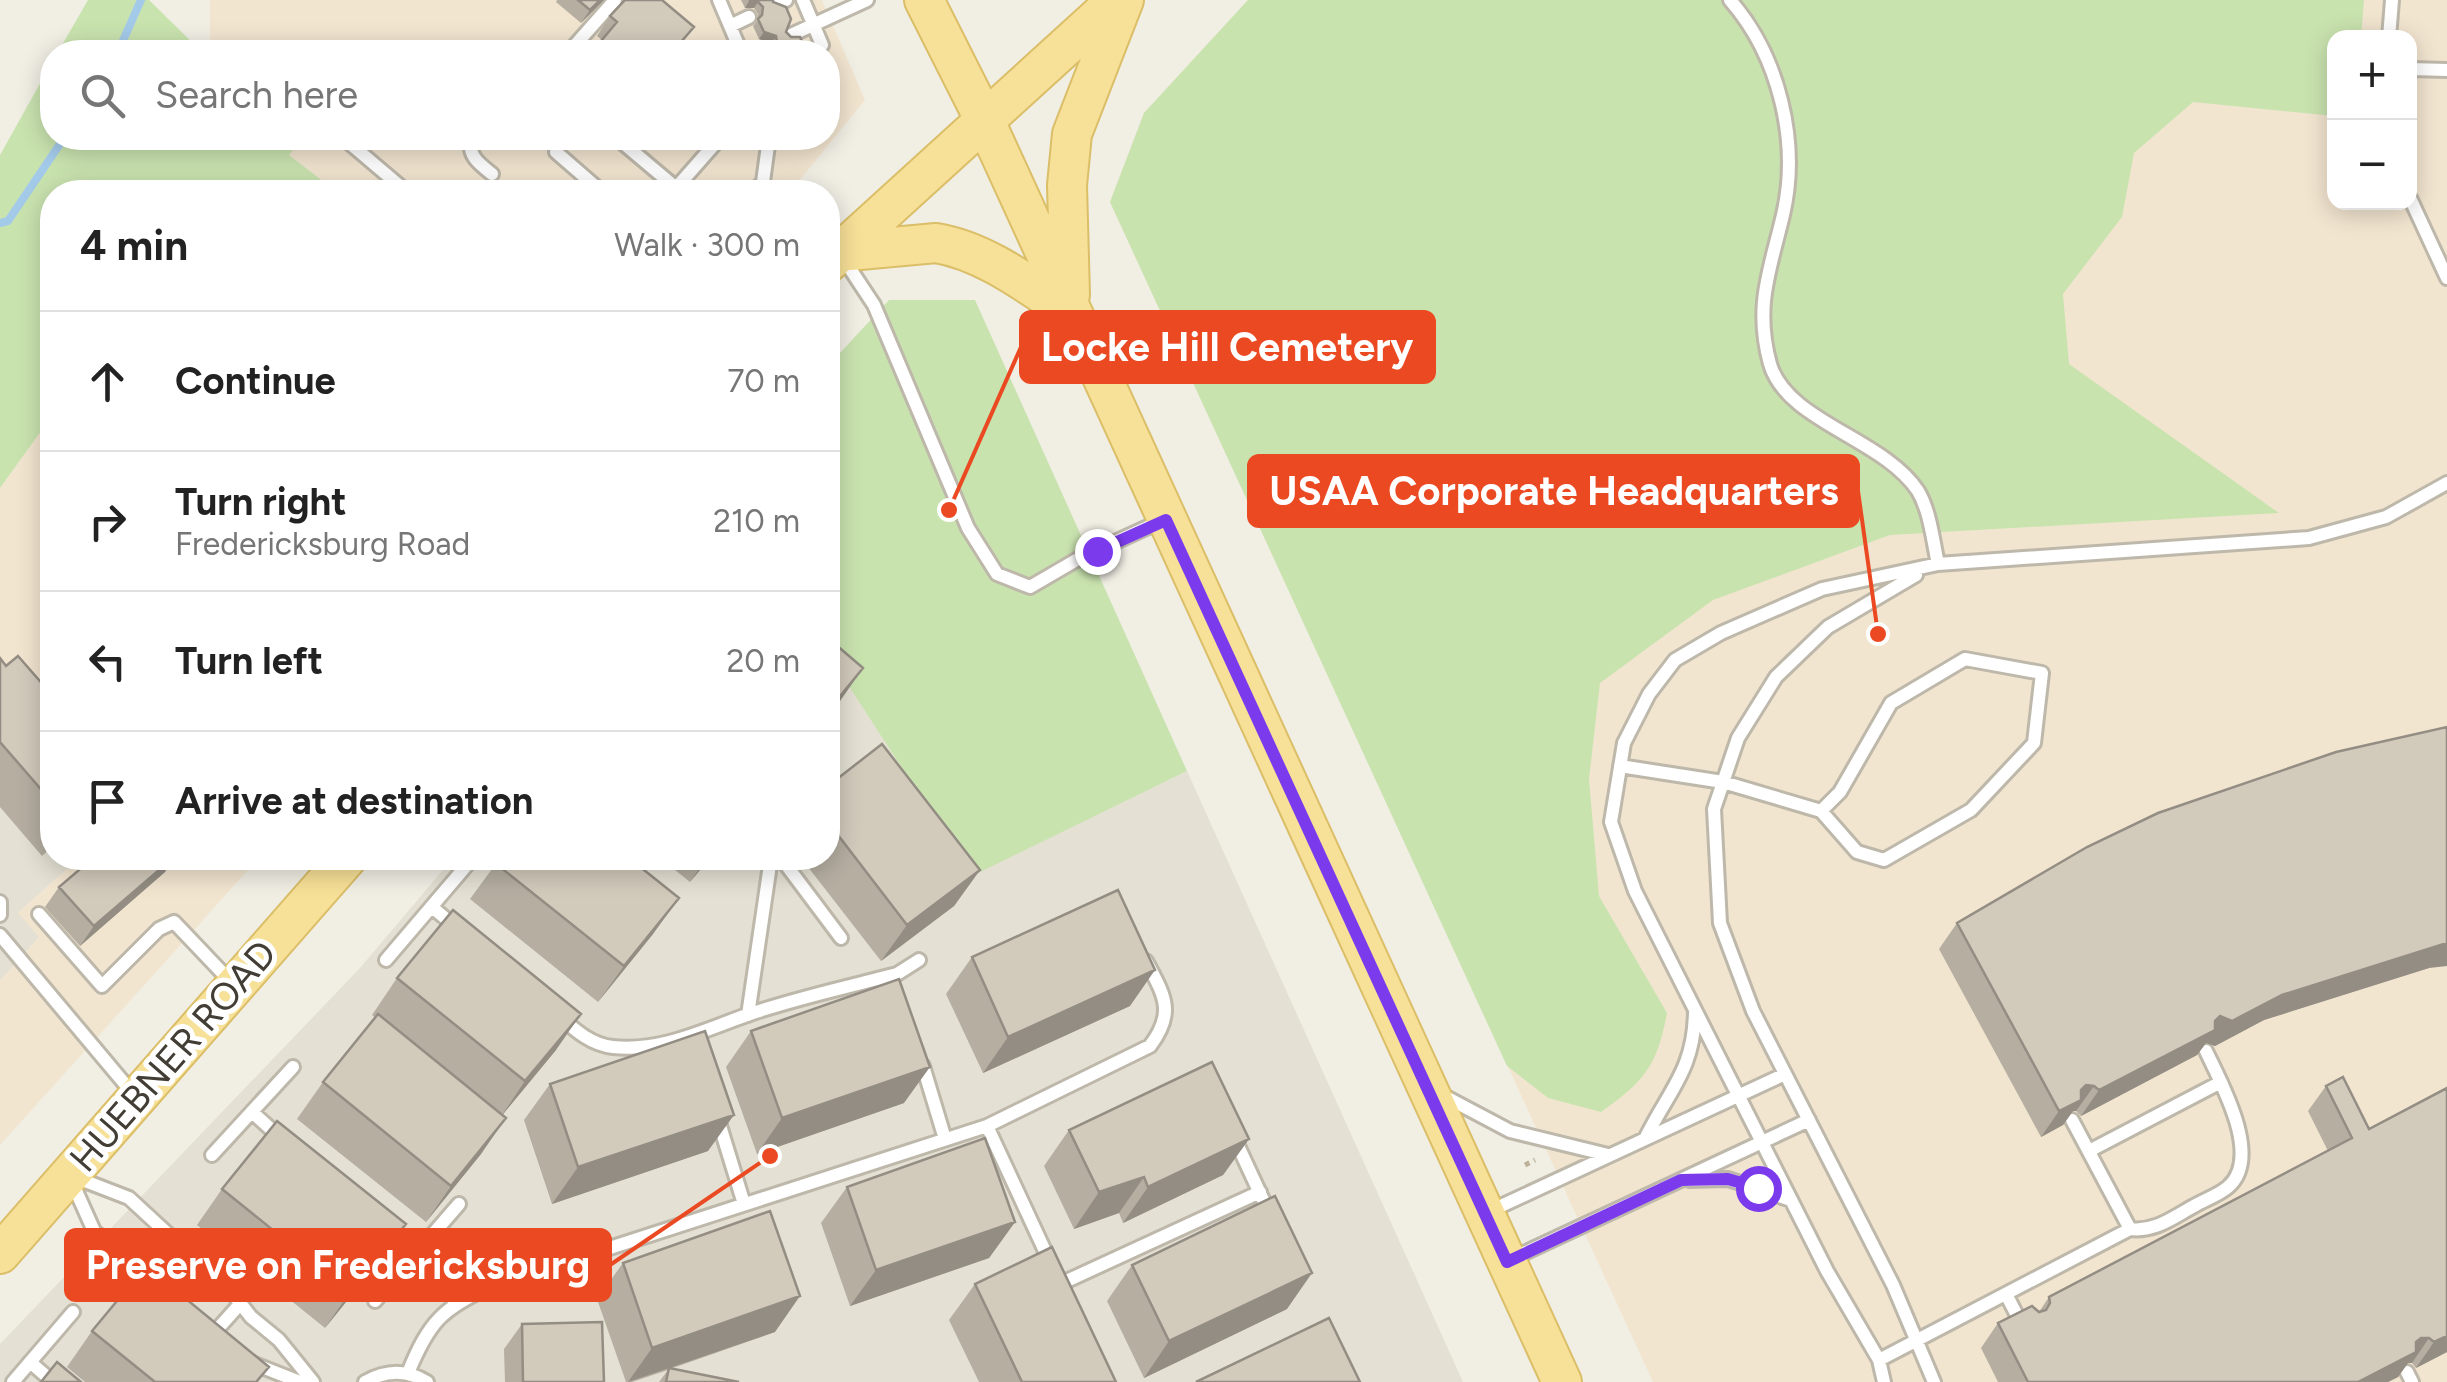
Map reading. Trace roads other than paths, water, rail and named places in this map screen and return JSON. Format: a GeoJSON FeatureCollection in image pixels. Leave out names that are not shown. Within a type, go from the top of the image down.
{"type":"FeatureCollection","features":[{"type":"Feature","properties":{"kind":"main road"},"geometry":{"type":"LineString","coordinates":[[924,0],[984,119],[1562,1382]]}},
{"type":"Feature","properties":{"kind":"main road"},"geometry":{"type":"LineString","coordinates":[[840,244],[1121,0]]}},
{"type":"Feature","properties":{"kind":"main road"},"geometry":{"type":"LineString","coordinates":[[1071,312],[1067,185],[1072,134],[1121,0]]}},
{"type":"Feature","properties":{"kind":"main road"},"geometry":{"type":"LineString","coordinates":[[840,251],[936,243],[950,246],[969,252],[1071,312]]}},
{"type":"Feature","properties":{"kind":"main road","name":"HUEBNER ROAD"},"geometry":{"type":"LineString","coordinates":[[0,1254],[336,870]]}},
{"type":"Feature","properties":{"kind":"lane"},"geometry":{"type":"LineString","coordinates":[[580,40],[615,0]]}},
{"type":"Feature","properties":{"kind":"lane"},"geometry":{"type":"LineString","coordinates":[[719,0],[736,40]]}},
{"type":"Feature","properties":{"kind":"lane"},"geometry":{"type":"LineString","coordinates":[[803,0],[820,40]]}},
{"type":"Feature","properties":{"kind":"lane"},"geometry":{"type":"LineString","coordinates":[[791,35],[868,0]]}},
{"type":"Feature","properties":{"kind":"lane"},"geometry":{"type":"LineString","coordinates":[[1730,0],[1753,26],[1773,76],[1790,151],[1784,211],[1765,279],[1762,329],[1772,370],[1803,408],[1896,465],[1920,493],[1938,564]]}},
{"type":"Feature","properties":{"kind":"lane"},"geometry":{"type":"LineString","coordinates":[[2390,30],[2392,0]]}},
{"type":"Feature","properties":{"kind":"lane"},"geometry":{"type":"LineString","coordinates":[[730,26],[749,17]]}},
{"type":"Feature","properties":{"kind":"lane"},"geometry":{"type":"LineString","coordinates":[[2417,69],[2447,70]]}},
{"type":"Feature","properties":{"kind":"lane"},"geometry":{"type":"LineString","coordinates":[[358,150],[394,180]]}},
{"type":"Feature","properties":{"kind":"lane"},"geometry":{"type":"LineString","coordinates":[[471,150],[477,162],[492,174]]}},
{"type":"Feature","properties":{"kind":"lane"},"geometry":{"type":"LineString","coordinates":[[631,150],[666,180]]}},
{"type":"Feature","properties":{"kind":"lane"},"geometry":{"type":"LineString","coordinates":[[686,180],[710,150]]}},
{"type":"Feature","properties":{"kind":"lane"},"geometry":{"type":"LineString","coordinates":[[759,180],[766,150]]}},
{"type":"Feature","properties":{"kind":"lane"},"geometry":{"type":"LineString","coordinates":[[556,152],[588,180]]}},
{"type":"Feature","properties":{"kind":"lane"},"geometry":{"type":"LineString","coordinates":[[2416,210],[2447,278]]}},
{"type":"Feature","properties":{"kind":"lane"},"geometry":{"type":"LineString","coordinates":[[840,263],[874,305],[968,528],[997,574],[1030,587],[1078,560],[1166,520]]}},
{"type":"Feature","properties":{"kind":"lane"},"geometry":{"type":"LineString","coordinates":[[1884,1382],[1879,1360],[1827,1272],[1636,891],[1611,822],[1624,743],[1649,694],[1675,660],[1822,589],[1938,564],[2308,538],[2386,517],[2447,483]]}},
{"type":"Feature","properties":{"kind":"lane"},"geometry":{"type":"LineString","coordinates":[[1934,1382],[1893,1285],[1753,1010],[1720,923],[1714,808],[1738,738],[1776,677],[1828,628],[1938,564]]}},
{"type":"Feature","properties":{"kind":"lane"},"geometry":{"type":"LineString","coordinates":[[1620,766],[1723,782],[1821,811],[1856,852],[1884,860],[1971,810],[2034,743],[2042,673],[1965,659],[1891,703],[1840,792],[1821,811]]}},
{"type":"Feature","properties":{"kind":"lane"},"geometry":{"type":"LineString","coordinates":[[386,960],[463,870]]}},
{"type":"Feature","properties":{"kind":"lane"},"geometry":{"type":"LineString","coordinates":[[748,1014],[769,870]]}},
{"type":"Feature","properties":{"kind":"lane"},"geometry":{"type":"LineString","coordinates":[[790,870],[841,938]]}},
{"type":"Feature","properties":{"kind":"lane"},"geometry":{"type":"LineString","coordinates":[[0,902],[0,915]]}},
{"type":"Feature","properties":{"kind":"lane"},"geometry":{"type":"LineString","coordinates":[[432,906],[462,932]]}},
{"type":"Feature","properties":{"kind":"lane"},"geometry":{"type":"LineString","coordinates":[[39,914],[102,986],[159,929],[174,922],[234,986]]}},
{"type":"Feature","properties":{"kind":"lane"},"geometry":{"type":"LineString","coordinates":[[0,934],[136,1098]]}},
{"type":"Feature","properties":{"kind":"lane"},"geometry":{"type":"LineString","coordinates":[[408,1373],[427,1332],[455,1302],[492,1286],[986,1126],[1150,1046],[1162,1030],[1167,1012],[1163,993],[1143,955]]}},
{"type":"Feature","properties":{"kind":"lane"},"geometry":{"type":"LineString","coordinates":[[552,1011],[582,1037],[610,1047],[641,1047],[692,1037],[748,1014],[897,974],[919,960]]}},
{"type":"Feature","properties":{"kind":"lane"},"geometry":{"type":"LineString","coordinates":[[1646,1137],[1664,1101],[1686,1072],[1695,1042],[1695,1009]]}},
{"type":"Feature","properties":{"kind":"lane"},"geometry":{"type":"LineString","coordinates":[[692,1037],[698,1056]]}},
{"type":"Feature","properties":{"kind":"lane"},"geometry":{"type":"LineString","coordinates":[[1879,1360],[2130,1229],[2149,1231],[2230,1186],[2242,1164],[2239,1131],[2206,1051]]}},
{"type":"Feature","properties":{"kind":"lane"},"geometry":{"type":"LineString","coordinates":[[923,1066],[945,1140]]}},
{"type":"Feature","properties":{"kind":"lane"},"geometry":{"type":"LineString","coordinates":[[212,1155],[293,1067]]}},
{"type":"Feature","properties":{"kind":"lane"},"geometry":{"type":"LineString","coordinates":[[1484,1214],[1786,1074]]}},
{"type":"Feature","properties":{"kind":"lane"},"geometry":{"type":"LineString","coordinates":[[2089,1151],[2221,1082]]}},
{"type":"Feature","properties":{"kind":"lane"},"geometry":{"type":"LineString","coordinates":[[1426,1086],[1510,1131],[1608,1155]]}},
{"type":"Feature","properties":{"kind":"lane"},"geometry":{"type":"LineString","coordinates":[[710,1093],[744,1204]]}},
{"type":"Feature","properties":{"kind":"lane"},"geometry":{"type":"LineString","coordinates":[[252,1112],[296,1151]]}},
{"type":"Feature","properties":{"kind":"lane"},"geometry":{"type":"LineString","coordinates":[[1507,1262],[1809,1120]]}},
{"type":"Feature","properties":{"kind":"lane"},"geometry":{"type":"LineString","coordinates":[[2072,1120],[2130,1229]]}},
{"type":"Feature","properties":{"kind":"lane"},"geometry":{"type":"LineString","coordinates":[[1228,1124],[1280,1236]]}},
{"type":"Feature","properties":{"kind":"lane"},"geometry":{"type":"LineString","coordinates":[[986,1126],[1068,1300]]}},
{"type":"Feature","properties":{"kind":"lane"},"geometry":{"type":"LineString","coordinates":[[69,1175],[94,1231],[160,1289]]}},
{"type":"Feature","properties":{"kind":"lane"},"geometry":{"type":"LineString","coordinates":[[69,1175],[129,1198],[250,1317],[279,1340],[313,1382]]}},
{"type":"Feature","properties":{"kind":"lane"},"geometry":{"type":"LineString","coordinates":[[1681,1180],[1728,1179],[1791,1200]]}},
{"type":"Feature","properties":{"kind":"lane"},"geometry":{"type":"LineString","coordinates":[[1060,1284],[1260,1192]]}},
{"type":"Feature","properties":{"kind":"lane"},"geometry":{"type":"LineString","coordinates":[[375,1302],[459,1204]]}},
{"type":"Feature","properties":{"kind":"lane"},"geometry":{"type":"LineString","coordinates":[[369,1217],[438,1278],[455,1302]]}},
{"type":"Feature","properties":{"kind":"lane"},"geometry":{"type":"LineString","coordinates":[[2006,1294],[2022,1327]]}},
{"type":"Feature","properties":{"kind":"lane"},"geometry":{"type":"LineString","coordinates":[[214,1333],[240,1304]]}},
{"type":"Feature","properties":{"kind":"lane"},"geometry":{"type":"LineString","coordinates":[[12,1382],[74,1312]]}},
{"type":"Feature","properties":{"kind":"lane"},"geometry":{"type":"LineString","coordinates":[[201,1324],[228,1342]]}},
{"type":"Feature","properties":{"kind":"lane"},"geometry":{"type":"LineString","coordinates":[[241,1354],[255,1366],[300,1382]]}},
{"type":"Feature","properties":{"kind":"lane"},"geometry":{"type":"LineString","coordinates":[[30,1362],[52,1382]]}},
{"type":"Feature","properties":{"kind":"lane"},"geometry":{"type":"LineString","coordinates":[[364,1382],[380,1374],[408,1373],[426,1382]]}},
{"type":"Feature","properties":{"kind":"waterway"},"geometry":{"type":"LineString","coordinates":[[123,40],[141,0]]}},
{"type":"Feature","properties":{"kind":"waterway"},"geometry":{"type":"LineString","coordinates":[[0,223],[8,221],[56,150]]}},
{"type":"Feature","properties":{"kind":"place","name":"Locke Hill Cemetery"},"geometry":{"type":"Point","coordinates":[949,510]}},
{"type":"Feature","properties":{"kind":"place","name":"USAA Corporate Headquarters"},"geometry":{"type":"Point","coordinates":[1878,634]}},
{"type":"Feature","properties":{"kind":"place","name":"Preserve on Fredericksburg"},"geometry":{"type":"Point","coordinates":[770,1156]}}]}
